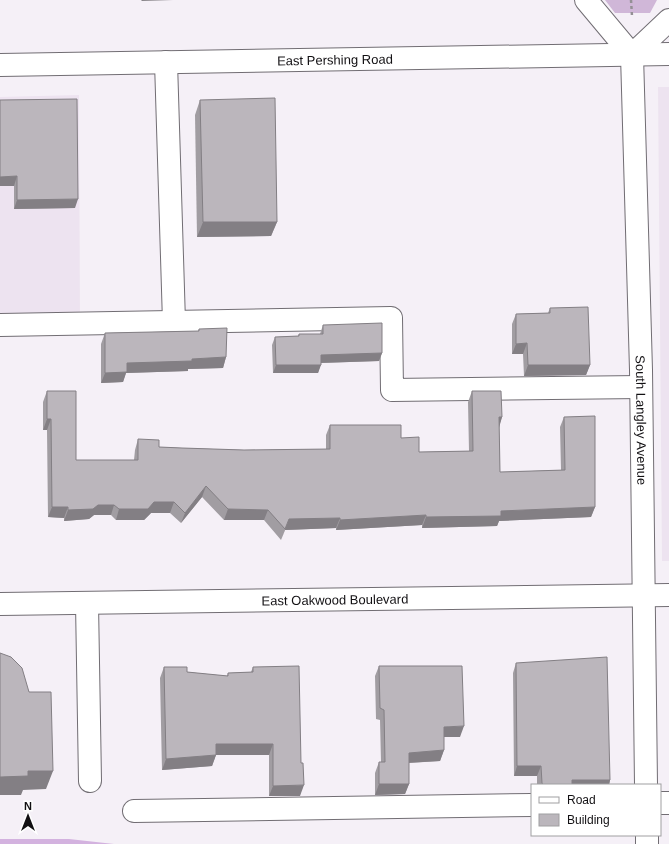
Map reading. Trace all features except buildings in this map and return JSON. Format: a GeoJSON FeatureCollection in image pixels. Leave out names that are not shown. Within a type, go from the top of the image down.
{"type":"FeatureCollection","features":[{"type":"Feature","properties":{"kind":"street"},"geometry":{"type":"LineString","coordinates":[[586,0],[632,55],[669,20]]}},
{"type":"Feature","properties":{"kind":"street","name":"East Pershing Road"},"geometry":{"type":"LineString","coordinates":[[0,65],[669,54]]}},
{"type":"Feature","properties":{"kind":"street","name":"South Langley Avenue"},"geometry":{"type":"LineString","coordinates":[[632,55],[641,387],[642,595],[646,784]]}},
{"type":"Feature","properties":{"kind":"street"},"geometry":{"type":"LineString","coordinates":[[166,62],[174,322]]}},
{"type":"Feature","properties":{"kind":"street"},"geometry":{"type":"LineString","coordinates":[[0,325],[390,318],[392,390],[641,387]]}},
{"type":"Feature","properties":{"kind":"street","name":"East Oakwood Boulevard"},"geometry":{"type":"LineString","coordinates":[[0,604],[669,595]]}},
{"type":"Feature","properties":{"kind":"street"},"geometry":{"type":"LineString","coordinates":[[87,603],[90,781]]}},
{"type":"Feature","properties":{"kind":"street"},"geometry":{"type":"LineString","coordinates":[[134,811],[531,805]]}},
{"type":"Feature","properties":{"kind":"path"},"geometry":{"type":"LineString","coordinates":[[631,0],[632,16]]}},
{"type":"Feature","properties":{"kind":"shaded area"},"geometry":{"type":"Polygon","coordinates":[[[605,0],[657,0],[650,13],[615,13],[605,0]]]}},
{"type":"Feature","properties":{"kind":"shaded area"},"geometry":{"type":"Polygon","coordinates":[[[658,87],[669,87],[669,561],[662,561],[658,87]]]}},
{"type":"Feature","properties":{"kind":"shaded area"},"geometry":{"type":"Polygon","coordinates":[[[79,95],[80,323],[0,325],[0,97],[79,95]]]}},
{"type":"Feature","properties":{"kind":"shaded area"},"geometry":{"type":"Polygon","coordinates":[[[0,839],[69,839],[114,844],[0,844],[0,839]]]}}]}
